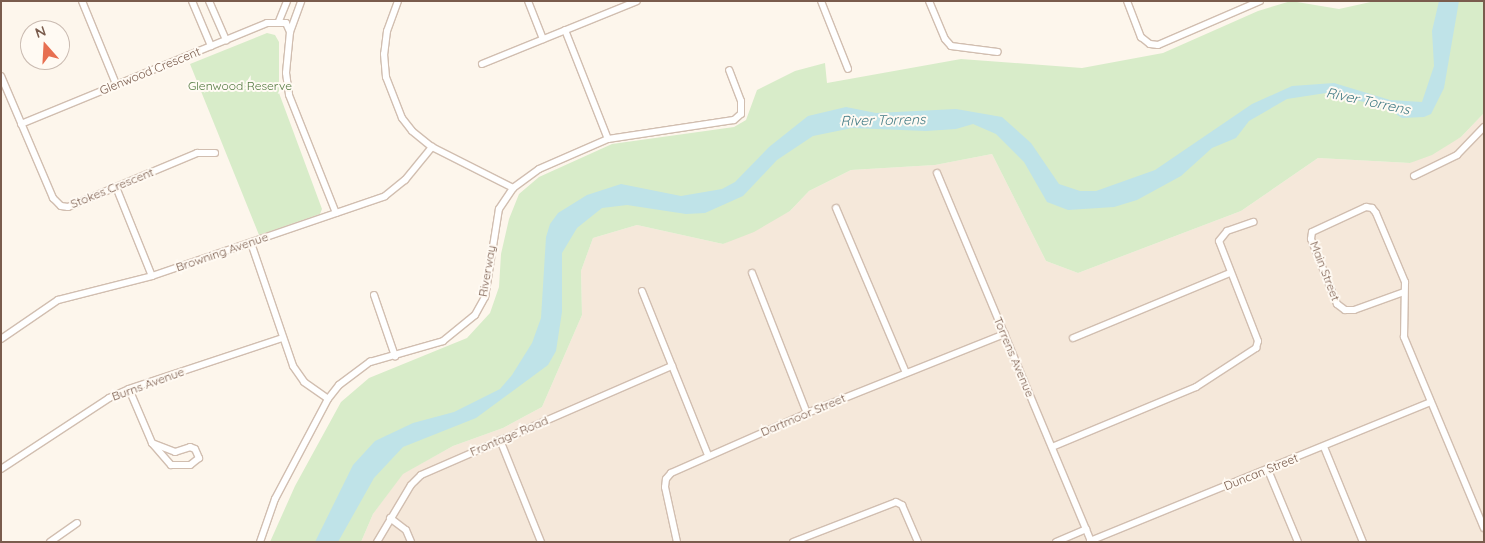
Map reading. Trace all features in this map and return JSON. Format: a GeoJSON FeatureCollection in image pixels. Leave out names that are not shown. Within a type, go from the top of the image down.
{"type":"FeatureCollection","features":[{"type":"Feature","properties":{"kind":"street"},"geometry":{"type":"LineString","coordinates":[[192,1],[211,46]]}},
{"type":"Feature","properties":{"kind":"street"},"geometry":{"type":"LineString","coordinates":[[209,1],[226,40]]}},
{"type":"Feature","properties":{"kind":"street"},"geometry":{"type":"LineString","coordinates":[[287,1],[280,22],[286,23],[290,32]]}},
{"type":"Feature","properties":{"kind":"street"},"geometry":{"type":"LineString","coordinates":[[301,1],[290,32],[286,73],[289,95],[336,213]]}},
{"type":"Feature","properties":{"kind":"street"},"geometry":{"type":"LineString","coordinates":[[398,1],[387,31],[384,54],[386,77],[402,118],[412,131],[432,147],[513,188]]}},
{"type":"Feature","properties":{"kind":"street"},"geometry":{"type":"LineString","coordinates":[[528,1],[543,39]]}},
{"type":"Feature","properties":{"kind":"street"},"geometry":{"type":"LineString","coordinates":[[482,64],[637,1]]}},
{"type":"Feature","properties":{"kind":"street"},"geometry":{"type":"LineString","coordinates":[[821,1],[848,69]]}},
{"type":"Feature","properties":{"kind":"street"},"geometry":{"type":"LineString","coordinates":[[929,1],[945,39],[951,46],[998,52]]}},
{"type":"Feature","properties":{"kind":"street"},"geometry":{"type":"LineString","coordinates":[[1126,1],[1142,37],[1150,44],[1158,45],[1260,1]]}},
{"type":"Feature","properties":{"kind":"street"},"geometry":{"type":"LineString","coordinates":[[84,3],[116,84]]}},
{"type":"Feature","properties":{"kind":"street","name":"Glenwood Crescent"},"geometry":{"type":"LineString","coordinates":[[21,124],[226,40],[280,22]]}},
{"type":"Feature","properties":{"kind":"street"},"geometry":{"type":"LineString","coordinates":[[565,30],[608,139]]}},
{"type":"Feature","properties":{"kind":"street","name":"Riverway"},"geometry":{"type":"LineString","coordinates":[[260,542],[275,499],[328,399],[357,370],[443,341],[475,316],[485,297],[499,209],[513,188],[539,169],[608,139],[734,120],[740,114],[741,101],[729,70]]}},
{"type":"Feature","properties":{"kind":"street","name":"Stokes Crescent"},"geometry":{"type":"LineString","coordinates":[[1,76],[53,198],[61,206],[68,207],[197,153],[215,153]]}},
{"type":"Feature","properties":{"kind":"street"},"geometry":{"type":"LineString","coordinates":[[1414,176],[1457,155],[1484,127]]}},
{"type":"Feature","properties":{"kind":"street","name":"Browning Avenue"},"geometry":{"type":"LineString","coordinates":[[1,339],[58,300],[152,276],[385,196],[405,180],[432,147]]}},
{"type":"Feature","properties":{"kind":"street","name":"Torrens Avenue"},"geometry":{"type":"LineString","coordinates":[[937,173],[1091,541]]}},
{"type":"Feature","properties":{"kind":"street"},"geometry":{"type":"LineString","coordinates":[[116,187],[152,276]]}},
{"type":"Feature","properties":{"kind":"street","name":"Main Street"},"geometry":{"type":"LineString","coordinates":[[1404,292],[1354,310],[1345,310],[1337,304],[1311,239],[1312,232],[1366,207],[1372,208],[1405,282],[1404,337],[1484,528]]}},
{"type":"Feature","properties":{"kind":"street"},"geometry":{"type":"LineString","coordinates":[[836,208],[906,373]]}},
{"type":"Feature","properties":{"kind":"street"},"geometry":{"type":"LineString","coordinates":[[1052,447],[1196,387],[1256,348],[1258,341],[1219,241],[1227,231],[1253,222]]}},
{"type":"Feature","properties":{"kind":"street"},"geometry":{"type":"LineString","coordinates":[[251,243],[293,366],[304,382],[328,399]]}},
{"type":"Feature","properties":{"kind":"street"},"geometry":{"type":"LineString","coordinates":[[752,273],[807,413]]}},
{"type":"Feature","properties":{"kind":"street"},"geometry":{"type":"LineString","coordinates":[[1073,338],[1230,273]]}},
{"type":"Feature","properties":{"kind":"street"},"geometry":{"type":"LineString","coordinates":[[642,291],[708,456]]}},
{"type":"Feature","properties":{"kind":"street"},"geometry":{"type":"LineString","coordinates":[[374,295],[395,356]]}},
{"type":"Feature","properties":{"kind":"street","name":"Dartmoor Street"},"geometry":{"type":"LineString","coordinates":[[677,542],[666,479],[708,456],[807,413],[1005,334]]}},
{"type":"Feature","properties":{"kind":"street","name":"Burns Avenue"},"geometry":{"type":"LineString","coordinates":[[1,469],[109,398],[129,389],[282,338]]}},
{"type":"Feature","properties":{"kind":"street","name":"Frontage Road"},"geometry":{"type":"LineString","coordinates":[[377,542],[411,485],[421,475],[672,366]]}},
{"type":"Feature","properties":{"kind":"street"},"geometry":{"type":"LineString","coordinates":[[129,389],[152,443],[171,465],[190,465],[199,458],[195,449],[190,447],[175,452],[152,443]]}},
{"type":"Feature","properties":{"kind":"street","name":"Duncan Street"},"geometry":{"type":"LineString","coordinates":[[1091,541],[1431,402]]}},
{"type":"Feature","properties":{"kind":"street"},"geometry":{"type":"LineString","coordinates":[[500,440],[541,542]]}},
{"type":"Feature","properties":{"kind":"street"},"geometry":{"type":"LineString","coordinates":[[1324,447],[1363,542]]}},
{"type":"Feature","properties":{"kind":"street"},"geometry":{"type":"LineString","coordinates":[[1268,470],[1298,542]]}},
{"type":"Feature","properties":{"kind":"street"},"geometry":{"type":"LineString","coordinates":[[793,542],[896,502],[902,505],[918,542]]}},
{"type":"Feature","properties":{"kind":"street"},"geometry":{"type":"LineString","coordinates":[[390,518],[406,530],[410,542]]}},
{"type":"Feature","properties":{"kind":"street"},"geometry":{"type":"LineString","coordinates":[[50,542],[77,523]]}},
{"type":"Feature","properties":{"kind":"street"},"geometry":{"type":"LineString","coordinates":[[1056,542],[1086,529]]}},
{"type":"Feature","properties":{"kind":"shaded area"},"geometry":{"type":"Polygon","coordinates":[[[1484,113],[1484,542],[361,542],[373,514],[402,474],[453,446],[503,428],[542,407],[582,315],[581,271],[593,238],[637,225],[723,244],[790,211],[809,191],[851,170],[935,165],[992,154],[1046,261],[1078,273],[1241,211],[1318,158],[1410,163],[1461,137],[1484,113]]]}},
{"type":"Feature","properties":{"kind":"green space"},"geometry":{"type":"Polygon","coordinates":[[[1291,1],[1339,9],[1375,1],[1484,1],[1484,113],[1461,137],[1432,155],[1410,163],[1318,158],[1241,211],[1078,273],[1046,261],[992,154],[935,165],[851,170],[809,191],[790,211],[754,232],[723,244],[637,225],[593,238],[581,271],[582,315],[542,407],[503,428],[453,446],[403,474],[373,514],[361,542],[270,542],[295,486],[341,402],[369,378],[467,338],[490,313],[499,287],[501,254],[509,219],[519,194],[539,177],[612,144],[734,127],[746,120],[757,90],[795,71],[825,63],[827,83],[961,59],[1082,68],[1163,53],[1258,11],[1291,1]]]}},
{"type":"Feature","properties":{"kind":"green space","name":"Glenwood Reserve"},"geometry":{"type":"Polygon","coordinates":[[[267,33],[275,35],[279,42],[279,93],[322,209],[320,214],[259,235],[190,64],[267,33]]]}},
{"type":"Feature","properties":{"kind":"water","name":"River Torrens"},"geometry":{"type":"Polygon","coordinates":[[[1439,1],[1459,1],[1444,88],[1431,114],[1424,117],[1402,118],[1385,107],[1326,93],[1287,99],[1249,121],[1236,138],[1212,148],[1181,176],[1137,200],[1114,207],[1068,210],[1047,202],[1024,162],[996,134],[973,124],[956,129],[926,131],[852,128],[813,136],[777,160],[743,196],[705,213],[686,214],[627,205],[602,208],[577,228],[562,253],[562,312],[556,351],[548,365],[476,418],[403,447],[374,478],[338,542],[315,542],[353,465],[375,441],[413,423],[454,412],[500,389],[512,375],[532,343],[541,318],[546,237],[550,224],[558,213],[587,195],[621,184],[681,196],[722,189],[735,182],[769,147],[808,116],[846,107],[876,113],[956,109],[1002,117],[1031,143],[1059,184],[1080,191],[1096,191],[1155,170],[1252,104],[1292,86],[1334,83],[1390,100],[1422,102],[1434,66],[1432,31],[1439,1]]]}}]}
